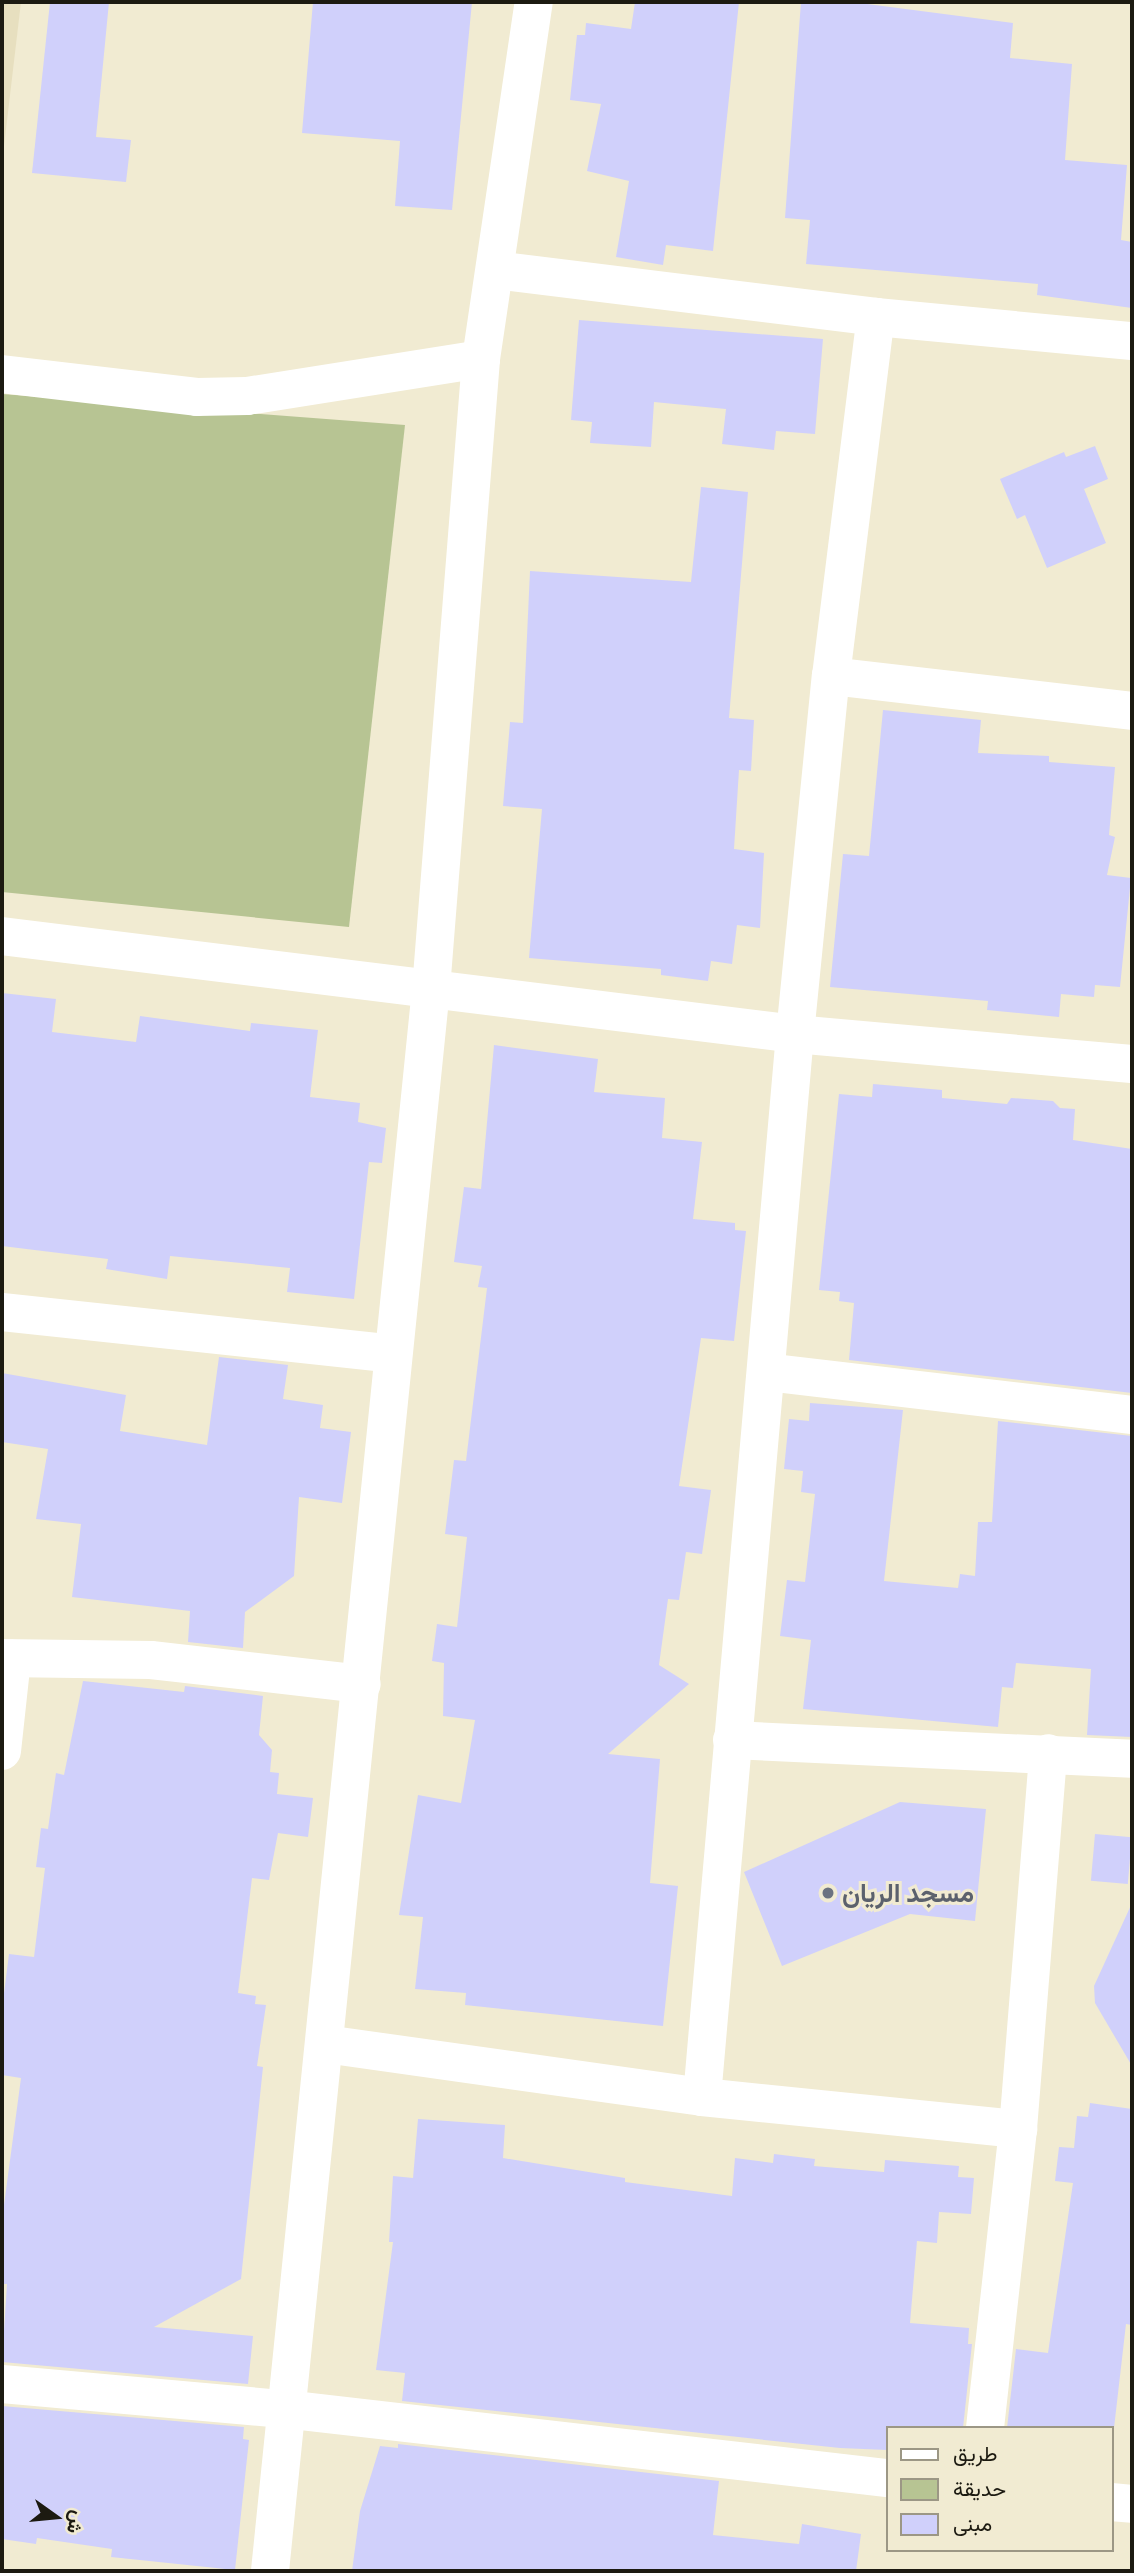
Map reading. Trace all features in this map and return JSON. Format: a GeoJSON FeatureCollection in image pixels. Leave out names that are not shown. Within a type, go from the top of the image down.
{"type":"FeatureCollection","features":[{"type":"Feature","properties":{"kind":"street"},"geometry":{"type":"LineString","coordinates":[[270,2571],[284,2409],[325,2043],[431,989],[481,359],[534,2]]}},
{"type":"Feature","properties":{"kind":"street"},"geometry":{"type":"LineString","coordinates":[[495,270],[876,317],[1132,341]]}},
{"type":"Feature","properties":{"kind":"street"},"geometry":{"type":"LineString","coordinates":[[702,2097],[794,1034],[831,676],[876,317]]}},
{"type":"Feature","properties":{"kind":"street"},"geometry":{"type":"LineString","coordinates":[[2,374],[197,397],[247,396],[481,359]]}},
{"type":"Feature","properties":{"kind":"street"},"geometry":{"type":"LineString","coordinates":[[831,676],[1132,707]]}},
{"type":"Feature","properties":{"kind":"street"},"geometry":{"type":"LineString","coordinates":[[2,936],[794,1034],[1132,1064]]}},
{"type":"Feature","properties":{"kind":"street"},"geometry":{"type":"LineString","coordinates":[[2,1312],[393,1354]]}},
{"type":"Feature","properties":{"kind":"street"},"geometry":{"type":"LineString","coordinates":[[766,1372],[1132,1415]]}},
{"type":"Feature","properties":{"kind":"street"},"geometry":{"type":"LineString","coordinates":[[2,1751],[7,1659],[151,1660],[362,1684]]}},
{"type":"Feature","properties":{"kind":"street"},"geometry":{"type":"LineString","coordinates":[[732,1740],[1132,1759]]}},
{"type":"Feature","properties":{"kind":"street"},"geometry":{"type":"LineString","coordinates":[[985,2426],[1018,2129],[1048,1753]]}},
{"type":"Feature","properties":{"kind":"street"},"geometry":{"type":"LineString","coordinates":[[325,2043],[702,2097],[1018,2129]]}},
{"type":"Feature","properties":{"kind":"street"},"geometry":{"type":"LineString","coordinates":[[2,2384],[284,2409],[886,2478]]}},
{"type":"Feature","properties":{"kind":"street"},"geometry":{"type":"LineString","coordinates":[[1113,2502],[1132,2504]]}},
{"type":"Feature","properties":{"kind":"shaded area"},"geometry":{"type":"Polygon","coordinates":[[[2,2],[21,2],[2,163],[2,2]]]}},
{"type":"Feature","properties":{"kind":"green space"},"geometry":{"type":"Polygon","coordinates":[[[2,394],[405,425],[349,927],[2,892],[2,394]]]}},
{"type":"Feature","properties":{"kind":"building"},"geometry":{"type":"Polygon","coordinates":[[[50,2],[109,2],[96,137],[131,140],[126,182],[32,173],[50,2]]]}},
{"type":"Feature","properties":{"kind":"building"},"geometry":{"type":"Polygon","coordinates":[[[313,2],[472,2],[452,210],[395,206],[400,141],[302,133],[313,2]]]}},
{"type":"Feature","properties":{"kind":"building"},"geometry":{"type":"Polygon","coordinates":[[[635,2],[739,2],[713,251],[666,245],[663,265],[616,257],[629,181],[587,171],[601,104],[570,100],[577,35],[585,35],[586,23],[631,29],[635,2]]]}},
{"type":"Feature","properties":{"kind":"building"},"geometry":{"type":"Polygon","coordinates":[[[801,2],[852,2],[1013,23],[1010,58],[1072,64],[1065,160],[1127,165],[1121,240],[1132,242],[1132,308],[1037,295],[1038,284],[806,264],[810,220],[785,218],[801,2]]]}},
{"type":"Feature","properties":{"kind":"building"},"geometry":{"type":"Polygon","coordinates":[[[579,320],[823,339],[815,434],[776,431],[774,450],[722,444],[726,409],[654,402],[651,447],[590,443],[592,422],[571,420],[579,320]]]}},
{"type":"Feature","properties":{"kind":"building"},"geometry":{"type":"Polygon","coordinates":[[[1095,446],[1108,479],[1084,489],[1106,543],[1047,568],[1025,515],[1017,519],[1000,479],[1064,452],[1066,457],[1095,446]]]}},
{"type":"Feature","properties":{"kind":"building"},"geometry":{"type":"Polygon","coordinates":[[[701,487],[748,492],[729,718],[754,720],[751,771],[739,770],[734,849],[764,853],[760,928],[737,925],[732,964],[711,961],[708,981],[661,975],[661,969],[529,958],[542,809],[503,806],[510,722],[523,723],[530,571],[691,582],[701,487]]]}},
{"type":"Feature","properties":{"kind":"building"},"geometry":{"type":"Polygon","coordinates":[[[883,710],[981,720],[978,753],[1049,756],[1049,762],[1115,767],[1109,835],[1115,837],[1107,875],[1131,878],[1120,987],[1095,985],[1094,997],[1061,994],[1059,1017],[987,1010],[988,1001],[830,987],[843,854],[869,856],[883,710]]]}},
{"type":"Feature","properties":{"kind":"building"},"geometry":{"type":"Polygon","coordinates":[[[2,993],[56,999],[52,1032],[136,1042],[140,1016],[250,1031],[251,1023],[318,1030],[310,1097],[360,1103],[358,1122],[386,1128],[382,1163],[369,1162],[354,1299],[287,1292],[290,1268],[170,1256],[167,1279],[106,1269],[108,1259],[2,1246],[2,993]]]}},
{"type":"Feature","properties":{"kind":"building"},"geometry":{"type":"Polygon","coordinates":[[[494,1045],[598,1059],[594,1092],[665,1098],[662,1138],[702,1142],[693,1219],[735,1223],[735,1230],[746,1231],[734,1341],[701,1338],[679,1486],[711,1490],[702,1554],[686,1552],[679,1600],[668,1599],[659,1665],[689,1684],[608,1754],[660,1759],[650,1883],[678,1886],[663,2026],[465,2005],[466,1993],[415,1989],[423,1917],[399,1915],[418,1795],[461,1803],[475,1720],[443,1716],[444,1663],[432,1661],[437,1624],[457,1627],[467,1537],[445,1534],[454,1460],[466,1461],[487,1288],[478,1287],[482,1266],[454,1262],[464,1187],[481,1189],[494,1045]]]}},
{"type":"Feature","properties":{"kind":"building"},"geometry":{"type":"Polygon","coordinates":[[[873,1084],[942,1090],[942,1098],[1007,1104],[1011,1098],[1053,1101],[1060,1108],[1075,1109],[1073,1140],[1132,1149],[1132,1393],[849,1360],[854,1303],[839,1301],[840,1292],[819,1290],[839,1094],[872,1097],[873,1084]]]}},
{"type":"Feature","properties":{"kind":"building"},"geometry":{"type":"Polygon","coordinates":[[[219,1357],[288,1365],[283,1399],[323,1405],[320,1428],[351,1432],[342,1503],[299,1497],[294,1576],[245,1612],[243,1648],[188,1642],[190,1611],[72,1597],[81,1524],[36,1519],[48,1449],[2,1442],[2,1373],[126,1395],[120,1431],[207,1445],[219,1357]]]}},
{"type":"Feature","properties":{"kind":"building"},"geometry":{"type":"Polygon","coordinates":[[[810,1403],[903,1410],[884,1581],[958,1588],[960,1574],[975,1576],[978,1522],[992,1522],[998,1421],[1132,1436],[1132,1737],[1087,1735],[1091,1669],[1016,1663],[1013,1688],[1002,1687],[998,1727],[803,1709],[811,1640],[780,1636],[787,1580],[805,1582],[815,1494],[801,1492],[803,1471],[784,1469],[789,1419],[809,1421],[810,1403]]]}},
{"type":"Feature","properties":{"kind":"building"},"geometry":{"type":"Polygon","coordinates":[[[83,1681],[184,1692],[185,1686],[263,1696],[259,1735],[272,1750],[270,1772],[279,1773],[277,1794],[313,1798],[308,1837],[278,1833],[269,1880],[252,1878],[238,1993],[256,1996],[255,2004],[266,2005],[257,2066],[263,2067],[241,2279],[154,2327],[253,2336],[248,2384],[2,2362],[7,2284],[2,2284],[2,2220],[21,2078],[2,2075],[2,2009],[9,1954],[34,1957],[45,1868],[36,1867],[41,1828],[48,1829],[56,1773],[64,1775],[83,1681]]]}},
{"type":"Feature","properties":{"kind":"building"},"geometry":{"type":"Polygon","coordinates":[[[900,1802],[986,1809],[975,1921],[910,1914],[782,1966],[744,1872],[900,1802]]]}},
{"type":"Feature","properties":{"kind":"building"},"geometry":{"type":"Polygon","coordinates":[[[1095,1834],[1132,1837],[1128,1884],[1091,1881],[1095,1834]]]}},
{"type":"Feature","properties":{"kind":"building"},"geometry":{"type":"Polygon","coordinates":[[[1132,1903],[1132,2066],[1095,2003],[1094,1986],[1132,1903]]]}},
{"type":"Feature","properties":{"kind":"building"},"geometry":{"type":"Polygon","coordinates":[[[1090,2103],[1132,2109],[1132,2325],[1126,2324],[1114,2428],[1007,2426],[1016,2349],[1048,2353],[1073,2183],[1055,2181],[1059,2147],[1074,2148],[1077,2116],[1088,2117],[1090,2103]]]}},
{"type":"Feature","properties":{"kind":"building"},"geometry":{"type":"Polygon","coordinates":[[[418,2119],[505,2125],[503,2158],[625,2178],[625,2182],[732,2196],[735,2158],[773,2163],[774,2154],[815,2159],[814,2166],[884,2172],[885,2160],[959,2166],[958,2177],[974,2178],[971,2214],[939,2212],[937,2243],[917,2241],[910,2323],[969,2328],[968,2344],[972,2344],[963,2426],[886,2426],[886,2450],[840,2448],[402,2401],[405,2373],[376,2370],[393,2242],[389,2242],[393,2176],[413,2178],[418,2119]]]}},
{"type":"Feature","properties":{"kind":"building"},"geometry":{"type":"Polygon","coordinates":[[[2,2406],[244,2427],[243,2439],[249,2440],[235,2570],[111,2557],[112,2549],[37,2538],[36,2544],[2,2539],[2,2406]]]}},
{"type":"Feature","properties":{"kind":"building"},"geometry":{"type":"Polygon","coordinates":[[[398,2444],[719,2481],[713,2535],[799,2544],[802,2524],[861,2534],[856,2571],[352,2571],[360,2511],[380,2446],[398,2448],[398,2444]]]}},
{"type":"Feature","properties":{"kind":"place","name":"مسجد الريان"},"geometry":{"type":"Point","coordinates":[828,1893]}}]}
